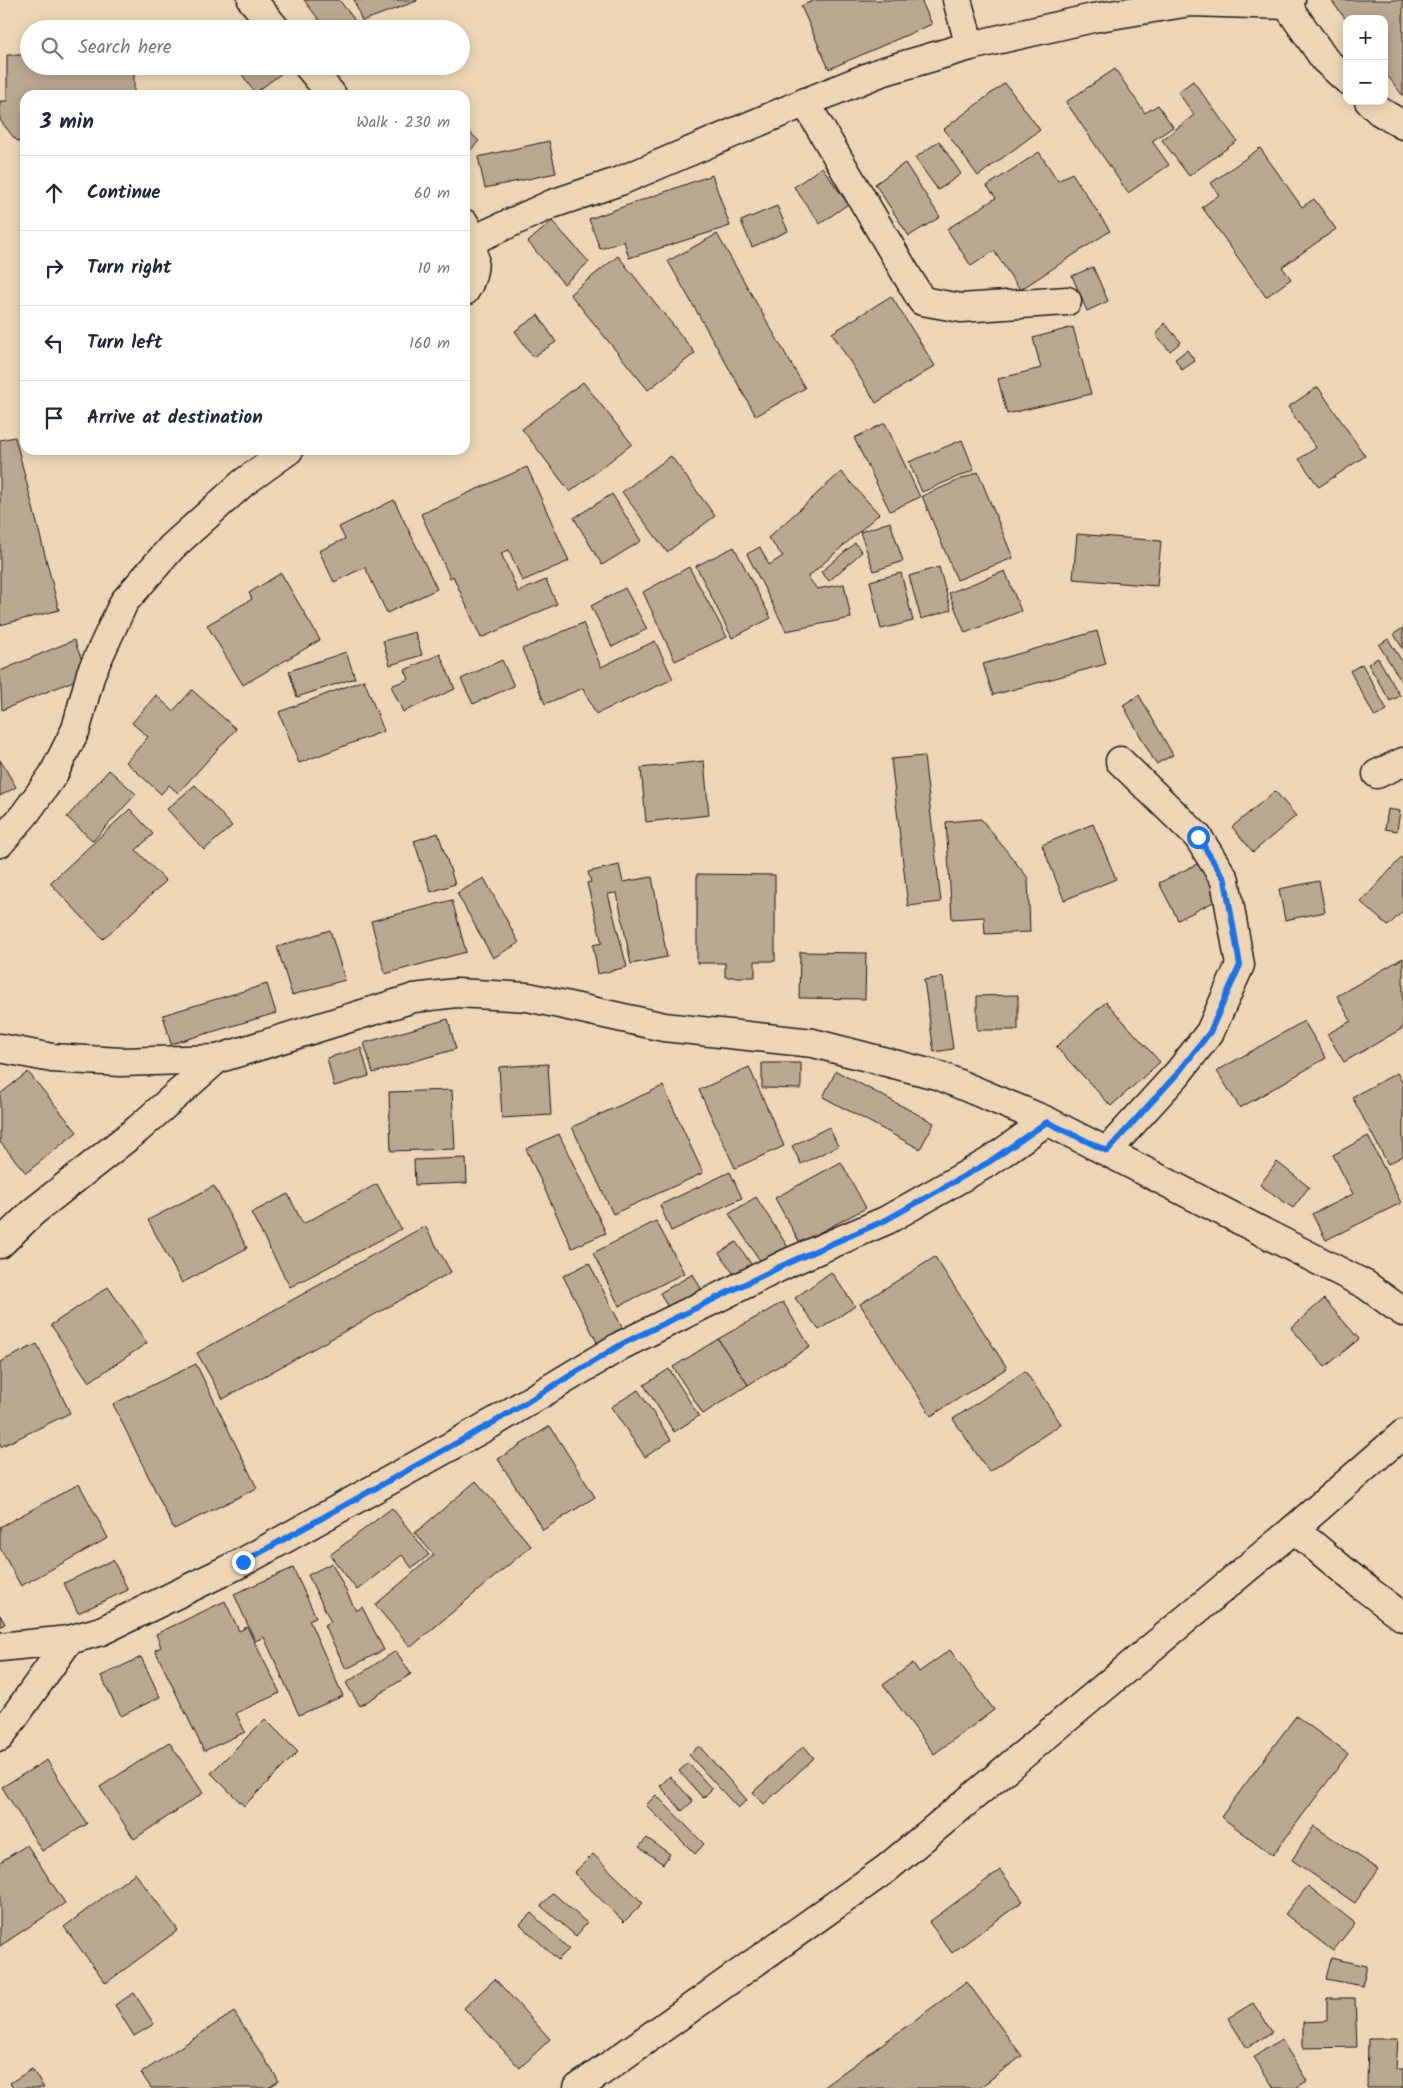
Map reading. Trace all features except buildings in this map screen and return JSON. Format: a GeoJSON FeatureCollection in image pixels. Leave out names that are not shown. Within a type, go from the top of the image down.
{"type":"FeatureCollection","features":[{"type":"Feature","properties":{"kind":"street"},"geometry":{"type":"LineString","coordinates":[[252,0],[269,20]]}},
{"type":"Feature","properties":{"kind":"street"},"geometry":{"type":"LineString","coordinates":[[957,0],[970,46]]}},
{"type":"Feature","properties":{"kind":"street"},"geometry":{"type":"LineString","coordinates":[[470,232],[620,181],[805,102],[881,72],[970,46],[1093,18],[1190,2],[1289,2],[1325,60],[1343,76]]}},
{"type":"Feature","properties":{"kind":"street"},"geometry":{"type":"LineString","coordinates":[[315,75],[328,90]]}},
{"type":"Feature","properties":{"kind":"street"},"geometry":{"type":"LineString","coordinates":[[805,102],[922,301],[961,308],[1067,301]]}},
{"type":"Feature","properties":{"kind":"street"},"geometry":{"type":"LineString","coordinates":[[1373,105],[1379,111],[1403,125]]}},
{"type":"Feature","properties":{"kind":"street"},"geometry":{"type":"LineString","coordinates":[[470,238],[474,260],[470,284]]}},
{"type":"Feature","properties":{"kind":"street"},"geometry":{"type":"LineString","coordinates":[[0,843],[25,814],[53,775],[76,729],[91,673],[124,602],[172,547],[243,483],[282,455]]}},
{"type":"Feature","properties":{"kind":"street"},"geometry":{"type":"LineString","coordinates":[[1107,1151],[1178,1073],[1210,1032],[1240,965],[1225,880],[1198,837],[1120,761]]}},
{"type":"Feature","properties":{"kind":"street"},"geometry":{"type":"LineString","coordinates":[[1377,774],[1403,762]]}},
{"type":"Feature","properties":{"kind":"street"},"geometry":{"type":"LineString","coordinates":[[0,1048],[52,1058],[111,1062],[217,1059],[414,998],[456,993],[528,997],[664,1026],[813,1043],[940,1076],[1047,1122],[1366,1285],[1403,1312]]}},
{"type":"Feature","properties":{"kind":"street"},"geometry":{"type":"LineString","coordinates":[[0,1244],[33,1212],[138,1129],[217,1059]]}},
{"type":"Feature","properties":{"kind":"street"},"geometry":{"type":"LineString","coordinates":[[0,1647],[68,1640],[101,1631],[243,1562],[496,1421],[622,1344],[781,1266],[886,1220],[989,1162],[1047,1122]]}},
{"type":"Feature","properties":{"kind":"street"},"geometry":{"type":"LineString","coordinates":[[578,2088],[886,1869],[1294,1529],[1403,1434]]}},
{"type":"Feature","properties":{"kind":"street"},"geometry":{"type":"LineString","coordinates":[[1294,1529],[1360,1585],[1403,1616]]}},
{"type":"Feature","properties":{"kind":"street"},"geometry":{"type":"LineString","coordinates":[[0,1737],[68,1640]]}},
{"type":"Feature","properties":{"kind":"route"},"geometry":{"type":"LineString","coordinates":[[243,1562],[496,1421],[622,1344],[790,1262],[886,1220],[989,1162],[1047,1122],[1107,1151],[1178,1073],[1210,1032],[1240,965],[1225,880],[1198,837]]}}]}
